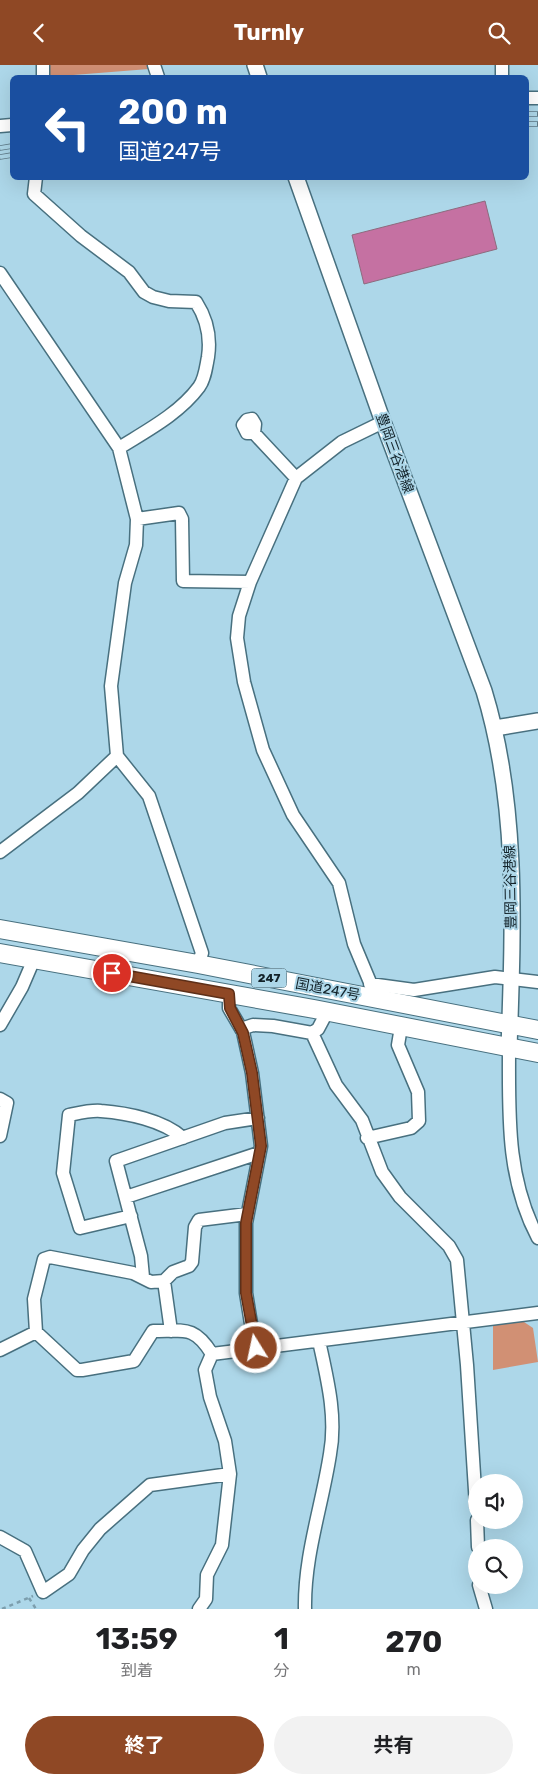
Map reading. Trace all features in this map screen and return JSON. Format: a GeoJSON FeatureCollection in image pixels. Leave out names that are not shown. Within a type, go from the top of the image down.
{"type":"FeatureCollection","features":[{"type":"Feature","properties":{"kind":"highway","name":"国道247号"},"geometry":{"type":"LineString","coordinates":[[0,929],[374,991],[538,1030]]}},
{"type":"Feature","properties":{"kind":"highway","name":"国道247号"},"geometry":{"type":"LineString","coordinates":[[0,953],[327,1012],[538,1053]]}},
{"type":"Feature","properties":{"kind":"main road","name":"豊岡三谷港線"},"geometry":{"type":"LineString","coordinates":[[297,180],[383,422],[481,681],[496,728],[510,844],[511,977],[509,1048]]}},
{"type":"Feature","properties":{"kind":"main road"},"geometry":{"type":"LineString","coordinates":[[496,728],[538,721]]}},
{"type":"Feature","properties":{"kind":"street"},"geometry":{"type":"LineString","coordinates":[[36,180],[34,194],[81,236],[130,272],[144,292],[153,297],[169,301],[196,302],[204,315],[210,343],[205,373],[199,387],[167,418],[119,448]]}},
{"type":"Feature","properties":{"kind":"street"},"geometry":{"type":"LineString","coordinates":[[0,273],[119,448],[137,519],[136,545],[124,583],[111,686],[117,756],[149,797],[202,953],[198,963]]}},
{"type":"Feature","properties":{"kind":"street"},"geometry":{"type":"LineString","coordinates":[[383,422],[342,442],[296,478],[250,582],[239,616],[237,638],[244,682],[263,750],[293,815],[339,883],[354,944],[374,991],[414,990],[495,977],[511,977],[538,982]]}},
{"type":"Feature","properties":{"kind":"street"},"geometry":{"type":"LineString","coordinates":[[254,433],[296,478]]}},
{"type":"Feature","properties":{"kind":"street"},"geometry":{"type":"LineString","coordinates":[[137,519],[178,513],[182,519],[184,581],[250,582]]}},
{"type":"Feature","properties":{"kind":"street"},"geometry":{"type":"LineString","coordinates":[[0,852],[78,793],[117,756]]}},
{"type":"Feature","properties":{"kind":"street"},"geometry":{"type":"LineString","coordinates":[[0,1025],[22,987],[34,959]]}},
{"type":"Feature","properties":{"kind":"street"},"geometry":{"type":"LineString","coordinates":[[229,994],[230,1008],[241,1029],[252,1073],[258,1118],[259,1153],[247,1214],[246,1293],[256,1348]]}},
{"type":"Feature","properties":{"kind":"street"},"geometry":{"type":"LineString","coordinates":[[241,1029],[253,1025],[273,1026],[312,1033],[318,1029],[327,1012]]}},
{"type":"Feature","properties":{"kind":"street"},"geometry":{"type":"LineString","coordinates":[[368,1138],[411,1128],[419,1121],[418,1092],[398,1045],[401,1027]]}},
{"type":"Feature","properties":{"kind":"street"},"geometry":{"type":"LineString","coordinates":[[312,1033],[336,1085],[362,1120],[382,1172],[400,1197],[449,1246],[457,1259],[474,1474]]}},
{"type":"Feature","properties":{"kind":"street"},"geometry":{"type":"LineString","coordinates":[[509,1048],[509,1134],[515,1178],[529,1220],[538,1238]]}},
{"type":"Feature","properties":{"kind":"street"},"geometry":{"type":"LineString","coordinates":[[0,1099],[7,1103],[0,1136]]}},
{"type":"Feature","properties":{"kind":"street"},"geometry":{"type":"LineString","coordinates":[[132,1218],[80,1227],[63,1173],[69,1115],[100,1110],[142,1118],[174,1130],[183,1138]]}},
{"type":"Feature","properties":{"kind":"street"},"geometry":{"type":"LineString","coordinates":[[143,1277],[132,1218],[116,1161],[225,1123],[258,1118]]}},
{"type":"Feature","properties":{"kind":"street"},"geometry":{"type":"LineString","coordinates":[[126,1197],[259,1153]]}},
{"type":"Feature","properties":{"kind":"street"},"geometry":{"type":"LineString","coordinates":[[212,1354],[204,1342],[192,1331],[153,1331],[134,1361],[82,1371],[77,1370],[36,1332],[34,1299],[44,1259],[50,1257],[133,1273],[151,1282],[164,1281],[173,1272],[189,1266],[192,1262],[195,1227],[199,1221],[247,1214]]}},
{"type":"Feature","properties":{"kind":"street"},"geometry":{"type":"LineString","coordinates":[[164,1281],[171,1331]]}},
{"type":"Feature","properties":{"kind":"street"},"geometry":{"type":"LineString","coordinates":[[212,1354],[538,1313]]}},
{"type":"Feature","properties":{"kind":"street"},"geometry":{"type":"LineString","coordinates":[[0,1350],[36,1332]]}},
{"type":"Feature","properties":{"kind":"street"},"geometry":{"type":"LineString","coordinates":[[305,1609],[311,1541],[331,1453],[333,1421],[330,1393],[319,1341]]}},
{"type":"Feature","properties":{"kind":"street"},"geometry":{"type":"LineString","coordinates":[[199,1609],[206,1599],[207,1575],[222,1545],[230,1474],[225,1441],[210,1397],[206,1370],[212,1354]]}},
{"type":"Feature","properties":{"kind":"street"},"geometry":{"type":"LineString","coordinates":[[0,1537],[25,1551],[43,1591],[69,1574],[83,1550],[100,1529],[150,1485],[230,1474]]}},
{"type":"Feature","properties":{"kind":"street"},"geometry":{"type":"LineString","coordinates":[[482,1594],[486,1609]]}},
{"type":"Feature","properties":{"kind":"path"},"geometry":{"type":"LineString","coordinates":[[2,1609],[43,1591]]}},
{"type":"Feature","properties":{"kind":"path"},"geometry":{"type":"LineString","coordinates":[[29,1598],[36,1609]]}},
{"type":"Feature","properties":{"kind":"shaded area"},"geometry":{"type":"Polygon","coordinates":[[[49,65],[148,65],[149,69],[73,75],[48,75],[49,65]]]}},
{"type":"Feature","properties":{"kind":"shaded area"},"geometry":{"type":"Polygon","coordinates":[[[521,1320],[533,1328],[538,1362],[493,1370],[493,1325],[521,1320]]]}},
{"type":"Feature","properties":{"kind":"building"},"geometry":{"type":"Polygon","coordinates":[[[485,201],[497,249],[364,284],[352,235],[485,201]]]}},
{"type":"Feature","properties":{"kind":"railway"},"geometry":{"type":"LineString","coordinates":[[529,114],[538,114]]}},
{"type":"Feature","properties":{"kind":"railway"},"geometry":{"type":"LineString","coordinates":[[529,124],[538,124]]}},
{"type":"Feature","properties":{"kind":"railway"},"geometry":{"type":"LineString","coordinates":[[0,148],[10,146]]}},
{"type":"Feature","properties":{"kind":"railway"},"geometry":{"type":"LineString","coordinates":[[0,157],[10,155]]}},
{"type":"Feature","properties":{"kind":"route"},"geometry":{"type":"LineString","coordinates":[[112,973],[229,994],[230,1008],[243,1033],[252,1073],[261,1146],[251,1186],[246,1223],[246,1293],[256,1348]]}}]}
